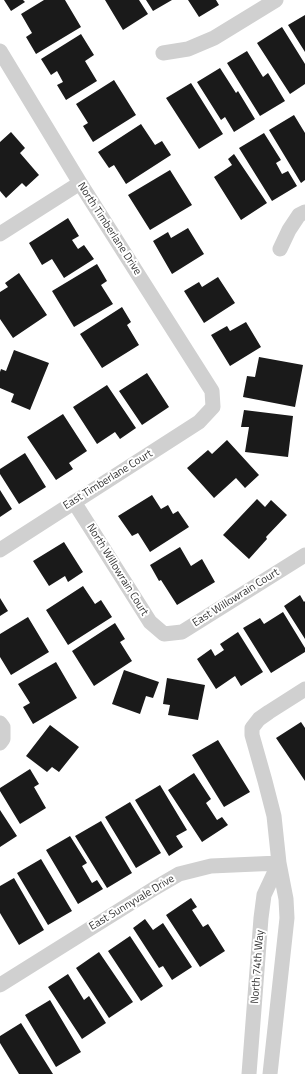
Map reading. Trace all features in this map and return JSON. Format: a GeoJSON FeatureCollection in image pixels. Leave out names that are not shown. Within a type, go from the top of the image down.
{"type":"FeatureCollection","features":[{"type":"Feature","properties":{"kind":"street"},"geometry":{"type":"LineString","coordinates":[[163,53],[188,49],[214,38],[276,0]]}},
{"type":"Feature","properties":{"kind":"street","name":"North Timberlane Drive"},"geometry":{"type":"LineString","coordinates":[[0,51],[80,183],[212,390],[213,407]]}},
{"type":"Feature","properties":{"kind":"street"},"geometry":{"type":"LineString","coordinates":[[0,234],[80,183]]}},
{"type":"Feature","properties":{"kind":"street"},"geometry":{"type":"LineString","coordinates":[[280,249],[289,230],[300,215],[305,212]]}},
{"type":"Feature","properties":{"kind":"street","name":"East Timberlane Court"},"geometry":{"type":"LineString","coordinates":[[0,550],[199,422],[213,407]]}},
{"type":"Feature","properties":{"kind":"street","name":"North Willowrain Court"},"geometry":{"type":"LineString","coordinates":[[74,502],[150,622],[164,634]]}},
{"type":"Feature","properties":{"kind":"street","name":"East Willowrain Court"},"geometry":{"type":"LineString","coordinates":[[164,634],[182,632],[305,555]]}},
{"type":"Feature","properties":{"kind":"street","name":"North 74th Way"},"geometry":{"type":"LineString","coordinates":[[270,1074],[287,918],[286,899],[278,863],[274,816],[252,735],[252,728],[259,719],[305,689]]}},
{"type":"Feature","properties":{"kind":"street"},"geometry":{"type":"LineString","coordinates":[[0,723],[3,727],[1,741]]}},
{"type":"Feature","properties":{"kind":"street","name":"North 74th Way"},"geometry":{"type":"LineString","coordinates":[[249,1074],[264,896],[278,863]]}},
{"type":"Feature","properties":{"kind":"street","name":"East Sunnyvale Drive"},"geometry":{"type":"LineString","coordinates":[[0,985],[155,888],[180,874],[211,866],[278,863]]}},
{"type":"Feature","properties":{"kind":"street"},"geometry":{"type":"LineString","coordinates":[[260,936],[284,939]]}},
{"type":"Feature","properties":{"kind":"street"},"geometry":{"type":"LineString","coordinates":[[255,1001],[278,1005]]}},
{"type":"Feature","properties":{"kind":"building"},"geometry":{"type":"Polygon","coordinates":[[[4,0],[23,0],[25,2],[11,11],[4,0]]]}},
{"type":"Feature","properties":{"kind":"building"},"geometry":{"type":"Polygon","coordinates":[[[44,0],[65,0],[81,27],[36,54],[26,37],[32,33],[21,14],[44,0]]]}},
{"type":"Feature","properties":{"kind":"building"},"geometry":{"type":"Polygon","coordinates":[[[105,0],[139,0],[148,14],[123,30],[105,0]]]}},
{"type":"Feature","properties":{"kind":"building"},"geometry":{"type":"Polygon","coordinates":[[[146,0],[172,0],[153,11],[146,0]]]}},
{"type":"Feature","properties":{"kind":"building"},"geometry":{"type":"Polygon","coordinates":[[[188,0],[216,0],[219,5],[199,17],[188,0]]]}},
{"type":"Feature","properties":{"kind":"building"},"geometry":{"type":"Polygon","coordinates":[[[305,15],[305,52],[288,25],[305,15]]]}},
{"type":"Feature","properties":{"kind":"building"},"geometry":{"type":"Polygon","coordinates":[[[282,27],[305,64],[305,84],[290,94],[257,43],[282,27]]]}},
{"type":"Feature","properties":{"kind":"building"},"geometry":{"type":"Polygon","coordinates":[[[81,34],[94,55],[85,61],[97,81],[66,100],[57,85],[63,82],[57,71],[51,75],[41,59],[81,34]]]}},
{"type":"Feature","properties":{"kind":"building"},"geometry":{"type":"Polygon","coordinates":[[[247,51],[263,77],[268,73],[285,101],[260,116],[227,63],[247,51]]]}},
{"type":"Feature","properties":{"kind":"building"},"geometry":{"type":"Polygon","coordinates":[[[220,68],[236,93],[238,91],[255,119],[234,132],[225,117],[221,120],[197,82],[220,68]]]}},
{"type":"Feature","properties":{"kind":"building"},"geometry":{"type":"Polygon","coordinates":[[[114,80],[136,115],[93,142],[83,126],[88,123],[76,104],[114,80]]]}},
{"type":"Feature","properties":{"kind":"building"},"geometry":{"type":"Polygon","coordinates":[[[191,83],[223,134],[199,149],[166,98],[191,83]]]}},
{"type":"Feature","properties":{"kind":"building"},"geometry":{"type":"Polygon","coordinates":[[[294,115],[305,133],[305,180],[301,183],[269,130],[294,115]]]}},
{"type":"Feature","properties":{"kind":"building"},"geometry":{"type":"Polygon","coordinates":[[[141,124],[155,145],[162,141],[171,155],[126,184],[114,165],[109,168],[98,152],[141,124]]]}},
{"type":"Feature","properties":{"kind":"building"},"geometry":{"type":"Polygon","coordinates":[[[11,132],[25,148],[20,153],[39,175],[26,187],[22,183],[6,198],[0,191],[0,142],[11,132]]]}},
{"type":"Feature","properties":{"kind":"building"},"geometry":{"type":"Polygon","coordinates":[[[264,133],[281,160],[276,163],[282,174],[288,171],[297,186],[272,201],[239,148],[264,133]]]}},
{"type":"Feature","properties":{"kind":"building"},"geometry":{"type":"Polygon","coordinates":[[[234,154],[267,203],[241,220],[214,177],[232,165],[228,159],[234,154]]]}},
{"type":"Feature","properties":{"kind":"building"},"geometry":{"type":"Polygon","coordinates":[[[170,170],[192,205],[150,230],[128,195],[170,170]]]}},
{"type":"Feature","properties":{"kind":"building"},"geometry":{"type":"Polygon","coordinates":[[[68,218],[79,236],[72,240],[78,249],[84,245],[94,259],[64,278],[52,259],[42,265],[29,243],[68,218]]]}},
{"type":"Feature","properties":{"kind":"building"},"geometry":{"type":"Polygon","coordinates":[[[188,228],[204,254],[172,274],[153,241],[168,232],[171,238],[188,228]]]}},
{"type":"Feature","properties":{"kind":"building"},"geometry":{"type":"Polygon","coordinates":[[[97,264],[107,281],[101,285],[113,304],[74,327],[52,291],[97,264]]]}},
{"type":"Feature","properties":{"kind":"building"},"geometry":{"type":"Polygon","coordinates":[[[19,273],[47,315],[13,338],[0,319],[0,292],[8,287],[5,283],[19,273]]]}},
{"type":"Feature","properties":{"kind":"building"},"geometry":{"type":"Polygon","coordinates":[[[218,277],[235,303],[204,323],[184,291],[199,282],[202,287],[218,277]]]}},
{"type":"Feature","properties":{"kind":"building"},"geometry":{"type":"Polygon","coordinates":[[[122,307],[131,322],[127,325],[139,345],[102,368],[80,334],[122,307]]]}},
{"type":"Feature","properties":{"kind":"building"},"geometry":{"type":"Polygon","coordinates":[[[246,322],[261,347],[230,366],[211,335],[227,326],[230,331],[246,322]]]}},
{"type":"Feature","properties":{"kind":"building"},"geometry":{"type":"Polygon","coordinates":[[[14,350],[49,363],[30,410],[11,402],[14,394],[0,388],[1,369],[6,371],[14,350]]]}},
{"type":"Feature","properties":{"kind":"building"},"geometry":{"type":"Polygon","coordinates":[[[259,357],[303,365],[295,407],[243,397],[247,376],[255,377],[259,357]]]}},
{"type":"Feature","properties":{"kind":"building"},"geometry":{"type":"Polygon","coordinates":[[[147,373],[169,407],[142,425],[119,391],[147,373]]]}},
{"type":"Feature","properties":{"kind":"building"},"geometry":{"type":"Polygon","coordinates":[[[107,385],[136,428],[120,439],[115,432],[97,444],[73,407],[107,385]]]}},
{"type":"Feature","properties":{"kind":"building"},"geometry":{"type":"Polygon","coordinates":[[[244,410],[293,416],[288,457],[245,452],[249,427],[241,427],[244,410]]]}},
{"type":"Feature","properties":{"kind":"building"},"geometry":{"type":"Polygon","coordinates":[[[63,414],[87,451],[69,463],[73,469],[56,480],[27,437],[63,414]]]}},
{"type":"Feature","properties":{"kind":"building"},"geometry":{"type":"Polygon","coordinates":[[[227,440],[259,475],[245,488],[236,478],[214,498],[187,468],[208,450],[212,454],[227,440]]]}},
{"type":"Feature","properties":{"kind":"building"},"geometry":{"type":"Polygon","coordinates":[[[25,453],[46,487],[19,504],[0,474],[0,469],[25,453]]]}},
{"type":"Feature","properties":{"kind":"building"},"geometry":{"type":"Polygon","coordinates":[[[0,490],[12,509],[0,517],[0,490]]]}},
{"type":"Feature","properties":{"kind":"building"},"geometry":{"type":"Polygon","coordinates":[[[152,495],[161,509],[168,505],[173,514],[178,511],[189,527],[150,552],[138,533],[132,536],[118,516],[152,495]]]}},
{"type":"Feature","properties":{"kind":"building"},"geometry":{"type":"Polygon","coordinates":[[[257,499],[265,507],[271,500],[287,515],[266,537],[267,539],[249,559],[223,535],[257,499]]]}},
{"type":"Feature","properties":{"kind":"building"},"geometry":{"type":"Polygon","coordinates":[[[64,542],[83,572],[68,582],[65,576],[49,586],[33,561],[64,542]]]}},
{"type":"Feature","properties":{"kind":"building"},"geometry":{"type":"Polygon","coordinates":[[[180,547],[191,566],[202,559],[215,582],[177,605],[161,580],[159,581],[150,565],[180,547]]]}},
{"type":"Feature","properties":{"kind":"building"},"geometry":{"type":"Polygon","coordinates":[[[83,586],[95,604],[101,600],[112,617],[68,645],[46,610],[83,586]]]}},
{"type":"Feature","properties":{"kind":"building"},"geometry":{"type":"Polygon","coordinates":[[[300,595],[304,602],[305,601],[305,639],[284,606],[300,595]]]}},
{"type":"Feature","properties":{"kind":"building"},"geometry":{"type":"Polygon","coordinates":[[[0,598],[8,611],[0,616],[0,598]]]}},
{"type":"Feature","properties":{"kind":"building"},"geometry":{"type":"Polygon","coordinates":[[[283,612],[305,648],[305,652],[271,673],[243,628],[260,618],[264,624],[283,612]]]}},
{"type":"Feature","properties":{"kind":"building"},"geometry":{"type":"Polygon","coordinates":[[[28,617],[49,652],[11,675],[0,657],[0,634],[28,617]]]}},
{"type":"Feature","properties":{"kind":"building"},"geometry":{"type":"Polygon","coordinates":[[[115,623],[125,639],[120,642],[132,661],[94,686],[72,651],[115,623]]]}},
{"type":"Feature","properties":{"kind":"building"},"geometry":{"type":"Polygon","coordinates":[[[238,632],[263,672],[241,686],[235,676],[216,689],[197,659],[211,649],[215,656],[224,650],[220,644],[238,632]]]}},
{"type":"Feature","properties":{"kind":"building"},"geometry":{"type":"Polygon","coordinates":[[[56,662],[77,698],[33,724],[23,707],[30,703],[18,684],[56,662]]]}},
{"type":"Feature","properties":{"kind":"building"},"geometry":{"type":"Polygon","coordinates":[[[124,670],[159,682],[153,698],[146,696],[140,714],[112,704],[124,670]]]}},
{"type":"Feature","properties":{"kind":"building"},"geometry":{"type":"Polygon","coordinates":[[[167,678],[205,685],[198,720],[168,715],[170,705],[163,704],[167,678]]]}},
{"type":"Feature","properties":{"kind":"building"},"geometry":{"type":"Polygon","coordinates":[[[301,722],[305,728],[305,781],[276,738],[301,722]]]}},
{"type":"Feature","properties":{"kind":"building"},"geometry":{"type":"Polygon","coordinates":[[[50,725],[79,747],[59,772],[52,767],[47,772],[26,756],[50,725]]]}},
{"type":"Feature","properties":{"kind":"building"},"geometry":{"type":"Polygon","coordinates":[[[218,740],[250,792],[224,807],[192,755],[218,740]]]}},
{"type":"Feature","properties":{"kind":"building"},"geometry":{"type":"Polygon","coordinates":[[[30,769],[39,784],[34,787],[46,808],[20,824],[0,791],[0,788],[30,769]]]}},
{"type":"Feature","properties":{"kind":"building"},"geometry":{"type":"Polygon","coordinates":[[[194,773],[211,799],[206,803],[217,820],[222,817],[228,825],[202,842],[168,790],[194,773]]]}},
{"type":"Feature","properties":{"kind":"building"},"geometry":{"type":"Polygon","coordinates":[[[160,785],[187,830],[176,836],[183,847],[169,856],[135,800],[160,785]]]}},
{"type":"Feature","properties":{"kind":"building"},"geometry":{"type":"Polygon","coordinates":[[[130,802],[161,853],[136,868],[105,817],[130,802]]]}},
{"type":"Feature","properties":{"kind":"building"},"geometry":{"type":"Polygon","coordinates":[[[0,810],[17,836],[0,847],[0,810]]]}},
{"type":"Feature","properties":{"kind":"building"},"geometry":{"type":"Polygon","coordinates":[[[101,821],[132,873],[107,888],[75,836],[101,821]]]}},
{"type":"Feature","properties":{"kind":"building"},"geometry":{"type":"Polygon","coordinates":[[[70,836],[87,863],[82,866],[92,883],[97,880],[103,889],[78,904],[46,850],[70,836]]]}},
{"type":"Feature","properties":{"kind":"building"},"geometry":{"type":"Polygon","coordinates":[[[41,859],[72,911],[48,925],[17,873],[41,859]]]}},
{"type":"Feature","properties":{"kind":"building"},"geometry":{"type":"Polygon","coordinates":[[[14,878],[44,930],[19,945],[0,913],[0,886],[14,878]]]}},
{"type":"Feature","properties":{"kind":"building"},"geometry":{"type":"Polygon","coordinates":[[[191,898],[197,907],[192,910],[203,927],[208,924],[225,951],[200,967],[166,915],[191,898]]]}},
{"type":"Feature","properties":{"kind":"building"},"geometry":{"type":"Polygon","coordinates":[[[145,919],[153,930],[163,923],[192,967],[172,980],[163,966],[159,968],[133,928],[145,919]]]}},
{"type":"Feature","properties":{"kind":"building"},"geometry":{"type":"Polygon","coordinates":[[[130,936],[163,986],[141,1001],[108,951],[130,936]]]}},
{"type":"Feature","properties":{"kind":"building"},"geometry":{"type":"Polygon","coordinates":[[[99,952],[133,1002],[109,1018],[76,968],[99,952]]]}},
{"type":"Feature","properties":{"kind":"building"},"geometry":{"type":"Polygon","coordinates":[[[68,974],[84,1000],[89,996],[106,1023],[82,1039],[48,987],[68,974]]]}},
{"type":"Feature","properties":{"kind":"building"},"geometry":{"type":"Polygon","coordinates":[[[50,1000],[81,1052],[56,1067],[25,1015],[50,1000]]]}},
{"type":"Feature","properties":{"kind":"building"},"geometry":{"type":"Polygon","coordinates":[[[21,1023],[53,1074],[19,1074],[0,1043],[0,1036],[21,1023]]]}}]}
